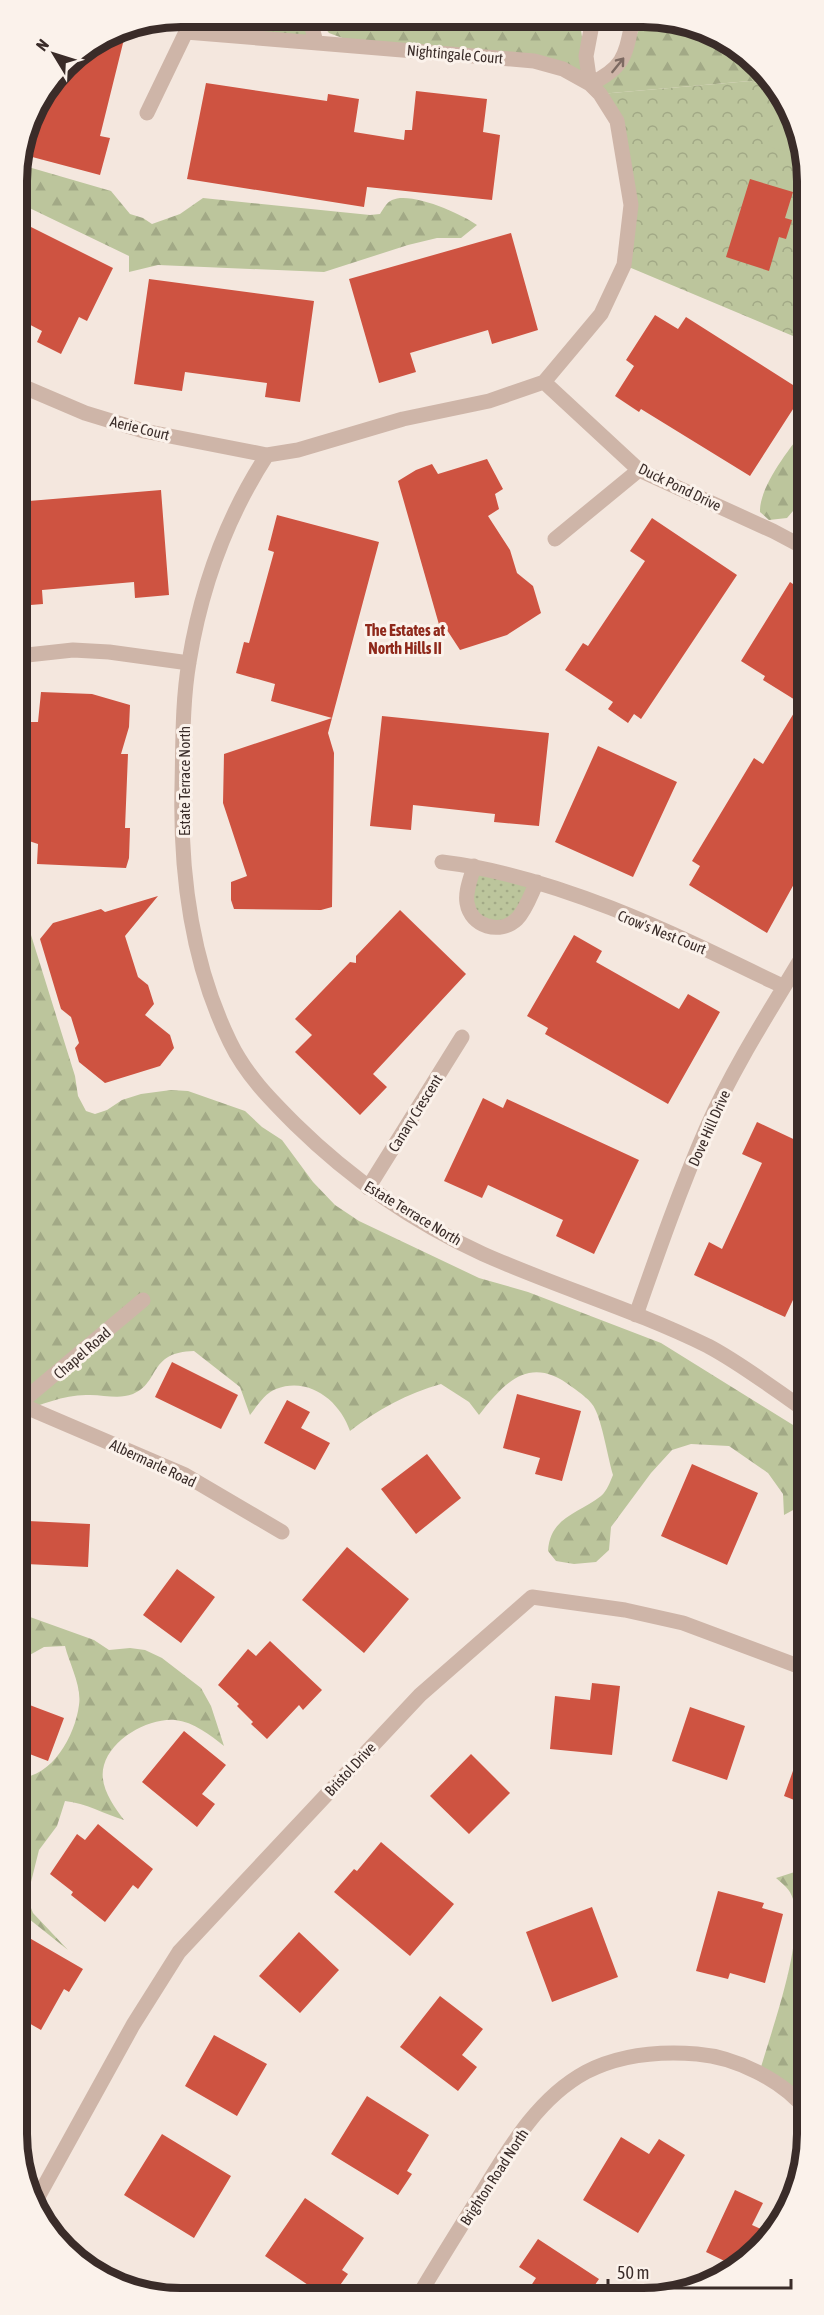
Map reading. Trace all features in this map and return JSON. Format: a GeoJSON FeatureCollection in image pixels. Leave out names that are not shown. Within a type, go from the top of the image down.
{"type":"FeatureCollection","features":[{"type":"Feature","properties":{"kind":"street"},"geometry":{"type":"LineString","coordinates":[[147,113],[189,27]]}},
{"type":"Feature","properties":{"kind":"street"},"geometry":{"type":"LineString","coordinates":[[312,27],[316,42]]}},
{"type":"Feature","properties":{"kind":"street"},"geometry":{"type":"LineString","coordinates":[[267,455],[330,441],[403,419],[489,401],[544,381],[601,314],[624,265],[631,206],[616,121],[600,94],[590,84],[586,56],[591,27]]}},
{"type":"Feature","properties":{"kind":"street"},"geometry":{"type":"LineString","coordinates":[[590,84],[610,74],[620,65],[625,55],[631,27]]}},
{"type":"Feature","properties":{"kind":"street","name":"Nightingale Court"},"geometry":{"type":"LineString","coordinates":[[186,32],[534,61],[563,69],[590,84]]}},
{"type":"Feature","properties":{"kind":"street","name":"Duck Pond Drive"},"geometry":{"type":"LineString","coordinates":[[544,381],[639,470],[797,544]]}},
{"type":"Feature","properties":{"kind":"street","name":"Aerie Court"},"geometry":{"type":"LineString","coordinates":[[27,388],[85,413],[144,431],[267,455]]}},
{"type":"Feature","properties":{"kind":"street","name":"Estate Terrace North"},"geometry":{"type":"LineString","coordinates":[[267,455],[237,504],[220,545],[189,663],[183,726],[182,822],[191,921],[209,992],[231,1043],[251,1077],[325,1153],[368,1188],[414,1218],[481,1253],[636,1315],[710,1348],[797,1406]]}},
{"type":"Feature","properties":{"kind":"street"},"geometry":{"type":"LineString","coordinates":[[555,539],[639,470]]}},
{"type":"Feature","properties":{"kind":"street"},"geometry":{"type":"LineString","coordinates":[[27,655],[73,650],[109,651],[189,663]]}},
{"type":"Feature","properties":{"kind":"street","name":"Crow's Nest Court"},"geometry":{"type":"LineString","coordinates":[[442,862],[474,866],[537,882],[703,948],[784,987]]}},
{"type":"Feature","properties":{"kind":"street"},"geometry":{"type":"LineString","coordinates":[[474,866],[466,896],[467,905],[471,914],[485,926],[495,928],[513,923],[520,916],[537,882]]}},
{"type":"Feature","properties":{"kind":"street","name":"Dove Hill Drive"},"geometry":{"type":"LineString","coordinates":[[636,1315],[667,1224],[708,1126],[742,1057],[797,966]]}},
{"type":"Feature","properties":{"kind":"street","name":"Canary Crescent"},"geometry":{"type":"LineString","coordinates":[[368,1188],[462,1037]]}},
{"type":"Feature","properties":{"kind":"street","name":"Chapel Road"},"geometry":{"type":"LineString","coordinates":[[27,1397],[143,1300]]}},
{"type":"Feature","properties":{"kind":"street","name":"Albermarle Road"},"geometry":{"type":"LineString","coordinates":[[27,1407],[185,1476],[282,1532]]}},
{"type":"Feature","properties":{"kind":"street","name":"Bristol Drive"},"geometry":{"type":"LineString","coordinates":[[40,2194],[133,2025],[179,1952],[420,1695],[532,1597],[625,1610],[683,1623],[797,1666]]}},
{"type":"Feature","properties":{"kind":"street","name":"Brighton Road North"},"geometry":{"type":"LineString","coordinates":[[422,2288],[512,2144],[549,2099],[587,2072],[632,2056],[671,2052],[706,2055],[744,2065],[777,2085],[797,2102]]}},
{"type":"Feature","properties":{"kind":"green space"},"geometry":{"type":"Polygon","coordinates":[[[195,27],[308,27],[311,38],[195,27]]]}},
{"type":"Feature","properties":{"kind":"green space"},"geometry":{"type":"Polygon","coordinates":[[[324,27],[580,27],[590,83],[634,41],[640,27],[663,28],[683,32],[720,48],[737,59],[763,85],[750,81],[600,94],[563,69],[345,39],[329,33],[324,27]]]}},
{"type":"Feature","properties":{"kind":"green space"},"geometry":{"type":"Polygon","coordinates":[[[750,81],[765,87],[789,131],[797,171],[797,338],[624,265],[631,205],[617,121],[600,94],[750,81]]]}},
{"type":"Feature","properties":{"kind":"green space"},"geometry":{"type":"Polygon","coordinates":[[[778,108],[789,131],[794,154],[767,146],[778,108]]]}},
{"type":"Feature","properties":{"kind":"green space"},"geometry":{"type":"Polygon","coordinates":[[[28,167],[111,191],[130,214],[152,224],[180,214],[203,198],[370,215],[380,214],[390,201],[400,198],[436,205],[477,225],[461,238],[437,238],[408,245],[324,272],[158,265],[129,272],[129,256],[27,207],[28,167]]]}},
{"type":"Feature","properties":{"kind":"green space"},"geometry":{"type":"Polygon","coordinates":[[[797,439],[797,506],[787,518],[769,520],[760,512],[764,491],[797,439]]]}},
{"type":"Feature","properties":{"kind":"green space"},"geometry":{"type":"Polygon","coordinates":[[[476,870],[532,884],[511,920],[486,923],[470,905],[476,870]]]}},
{"type":"Feature","properties":{"kind":"green space"},"geometry":{"type":"Polygon","coordinates":[[[27,925],[75,1076],[78,1096],[86,1111],[95,1114],[107,1110],[122,1100],[141,1094],[171,1090],[188,1091],[245,1111],[262,1127],[282,1140],[313,1182],[335,1205],[359,1221],[479,1278],[528,1292],[661,1343],[797,1427],[797,1508],[784,1515],[783,1494],[768,1473],[729,1446],[691,1444],[672,1450],[651,1473],[611,1527],[609,1550],[596,1562],[574,1564],[556,1561],[548,1551],[554,1531],[560,1523],[601,1496],[613,1475],[598,1415],[593,1406],[572,1387],[544,1373],[520,1376],[509,1382],[479,1415],[469,1402],[441,1384],[393,1403],[350,1431],[339,1410],[331,1401],[322,1394],[300,1386],[288,1386],[268,1393],[250,1415],[240,1387],[194,1351],[169,1356],[142,1389],[133,1394],[121,1397],[77,1395],[27,1409],[27,925]]]}},
{"type":"Feature","properties":{"kind":"green space"},"geometry":{"type":"Polygon","coordinates":[[[27,1614],[94,1640],[109,1650],[130,1648],[145,1650],[162,1658],[201,1688],[211,1706],[224,1746],[189,1723],[175,1720],[154,1722],[123,1738],[108,1755],[104,1765],[105,1787],[124,1820],[88,1806],[65,1801],[57,1826],[39,1850],[29,1890],[29,1903],[33,1913],[68,1950],[27,1917],[27,1777],[42,1771],[60,1753],[73,1729],[79,1705],[79,1690],[65,1646],[44,1647],[27,1657],[27,1614]]]}},
{"type":"Feature","properties":{"kind":"green space"},"geometry":{"type":"Polygon","coordinates":[[[797,1871],[797,2103],[759,2074],[785,1986],[794,1938],[793,1899],[784,1885],[776,1878],[797,1871]]]}},
{"type":"Feature","properties":{"kind":"building"},"geometry":{"type":"Polygon","coordinates":[[[124,38],[100,136],[110,138],[100,175],[29,156],[35,131],[53,95],[61,84],[84,84],[84,62],[95,53],[124,38]]]}},
{"type":"Feature","properties":{"kind":"building"},"geometry":{"type":"Polygon","coordinates":[[[206,83],[327,101],[328,94],[359,99],[354,132],[404,140],[405,130],[412,130],[416,91],[487,99],[483,132],[500,135],[492,200],[367,187],[364,207],[187,179],[206,83]]]}},
{"type":"Feature","properties":{"kind":"building"},"geometry":{"type":"Polygon","coordinates":[[[750,179],[793,192],[785,218],[792,220],[786,239],[779,237],[769,271],[726,257],[750,179]]]}},
{"type":"Feature","properties":{"kind":"building"},"geometry":{"type":"Polygon","coordinates":[[[27,225],[113,268],[87,321],[79,317],[61,354],[37,342],[42,331],[27,323],[27,225]]]}},
{"type":"Feature","properties":{"kind":"building"},"geometry":{"type":"Polygon","coordinates":[[[511,233],[538,330],[492,344],[488,330],[410,353],[416,372],[379,383],[349,279],[511,233]]]}},
{"type":"Feature","properties":{"kind":"building"},"geometry":{"type":"Polygon","coordinates":[[[149,279],[314,301],[300,402],[265,397],[267,383],[185,372],[182,391],[134,384],[149,279]]]}},
{"type":"Feature","properties":{"kind":"building"},"geometry":{"type":"Polygon","coordinates":[[[655,315],[678,329],[686,317],[797,388],[797,403],[750,476],[641,409],[639,412],[615,396],[634,366],[626,360],[655,315]]]}},
{"type":"Feature","properties":{"kind":"building"},"geometry":{"type":"Polygon","coordinates":[[[487,459],[503,489],[495,494],[499,509],[488,516],[510,550],[517,573],[533,586],[541,613],[507,635],[460,650],[445,627],[440,628],[398,481],[432,464],[438,474],[487,459]]]}},
{"type":"Feature","properties":{"kind":"building"},"geometry":{"type":"Polygon","coordinates":[[[161,490],[169,595],[135,598],[134,582],[42,590],[43,604],[27,605],[27,501],[161,490]]]}},
{"type":"Feature","properties":{"kind":"building"},"geometry":{"type":"Polygon","coordinates":[[[277,515],[379,542],[332,718],[271,701],[275,684],[236,673],[244,642],[249,643],[274,552],[268,550],[277,515]]]}},
{"type":"Feature","properties":{"kind":"building"},"geometry":{"type":"Polygon","coordinates":[[[652,518],[737,575],[641,719],[634,714],[628,723],[608,709],[613,702],[565,670],[583,643],[588,646],[645,561],[630,551],[652,518]]]}},
{"type":"Feature","properties":{"kind":"building"},"geometry":{"type":"Polygon","coordinates":[[[790,582],[797,587],[797,701],[763,680],[765,676],[741,661],[790,582]]]}},
{"type":"Feature","properties":{"kind":"building"},"geometry":{"type":"Polygon","coordinates":[[[41,692],[92,694],[130,705],[129,727],[121,754],[128,754],[125,828],[130,828],[129,858],[126,868],[37,864],[38,844],[27,840],[27,761],[29,722],[38,722],[41,692]]]}},
{"type":"Feature","properties":{"kind":"building"},"geometry":{"type":"Polygon","coordinates":[[[797,708],[797,879],[767,933],[689,885],[700,866],[692,861],[754,758],[763,764],[797,708]]]}},
{"type":"Feature","properties":{"kind":"building"},"geometry":{"type":"Polygon","coordinates":[[[382,716],[549,733],[539,826],[494,822],[495,814],[413,805],[411,830],[370,826],[382,716]]]}},
{"type":"Feature","properties":{"kind":"building"},"geometry":{"type":"Polygon","coordinates":[[[332,718],[328,733],[334,753],[332,907],[321,910],[234,909],[231,900],[231,882],[247,876],[223,803],[224,754],[332,718]]]}},
{"type":"Feature","properties":{"kind":"building"},"geometry":{"type":"Polygon","coordinates":[[[598,746],[677,782],[633,877],[555,842],[598,746]]]}},
{"type":"Feature","properties":{"kind":"building"},"geometry":{"type":"Polygon","coordinates":[[[158,896],[125,936],[138,977],[148,985],[154,1004],[145,1015],[170,1035],[174,1048],[160,1066],[105,1083],[79,1062],[75,1048],[79,1043],[71,1017],[61,1009],[40,939],[53,923],[101,909],[105,912],[158,896]]]}},
{"type":"Feature","properties":{"kind":"building"},"geometry":{"type":"Polygon","coordinates":[[[400,910],[466,974],[373,1074],[387,1087],[360,1115],[295,1052],[312,1035],[295,1019],[350,962],[356,963],[356,956],[400,910]]]}},
{"type":"Feature","properties":{"kind":"building"},"geometry":{"type":"Polygon","coordinates":[[[574,935],[602,951],[596,962],[679,1009],[688,994],[720,1012],[668,1104],[545,1034],[548,1028],[527,1016],[574,935]]]}},
{"type":"Feature","properties":{"kind":"building"},"geometry":{"type":"Polygon","coordinates":[[[483,1098],[503,1108],[507,1099],[639,1160],[594,1254],[556,1236],[563,1220],[488,1185],[482,1198],[444,1181],[483,1098]]]}},
{"type":"Feature","properties":{"kind":"building"},"geometry":{"type":"Polygon","coordinates":[[[757,1122],[797,1141],[797,1291],[785,1317],[694,1275],[709,1242],[722,1249],[762,1163],[742,1154],[757,1122]]]}},
{"type":"Feature","properties":{"kind":"building"},"geometry":{"type":"Polygon","coordinates":[[[172,1362],[238,1395],[221,1429],[155,1397],[172,1362]]]}},
{"type":"Feature","properties":{"kind":"building"},"geometry":{"type":"Polygon","coordinates":[[[517,1394],[581,1411],[562,1481],[535,1474],[540,1458],[503,1448],[517,1394]]]}},
{"type":"Feature","properties":{"kind":"building"},"geometry":{"type":"Polygon","coordinates":[[[287,1400],[310,1412],[301,1428],[330,1443],[315,1470],[264,1443],[287,1400]]]}},
{"type":"Feature","properties":{"kind":"building"},"geometry":{"type":"Polygon","coordinates":[[[427,1454],[461,1498],[416,1534],[381,1489],[427,1454]]]}},
{"type":"Feature","properties":{"kind":"building"},"geometry":{"type":"Polygon","coordinates":[[[692,1464],[758,1493],[727,1565],[661,1536],[692,1464]]]}},
{"type":"Feature","properties":{"kind":"building"},"geometry":{"type":"Polygon","coordinates":[[[28,1521],[90,1524],[88,1567],[27,1564],[28,1521]]]}},
{"type":"Feature","properties":{"kind":"building"},"geometry":{"type":"Polygon","coordinates":[[[347,1547],[409,1599],[364,1653],[302,1600],[347,1547]]]}},
{"type":"Feature","properties":{"kind":"building"},"geometry":{"type":"Polygon","coordinates":[[[177,1569],[215,1597],[181,1643],[143,1615],[177,1569]]]}},
{"type":"Feature","properties":{"kind":"building"},"geometry":{"type":"Polygon","coordinates":[[[270,1641],[322,1690],[303,1710],[299,1705],[267,1739],[251,1724],[253,1722],[237,1706],[239,1704],[218,1685],[248,1649],[256,1656],[270,1641]]]}},
{"type":"Feature","properties":{"kind":"building"},"geometry":{"type":"Polygon","coordinates":[[[592,1683],[620,1686],[612,1755],[550,1749],[555,1696],[590,1700],[592,1683]]]}},
{"type":"Feature","properties":{"kind":"building"},"geometry":{"type":"Polygon","coordinates":[[[27,1704],[64,1718],[48,1761],[27,1753],[27,1704]]]}},
{"type":"Feature","properties":{"kind":"building"},"geometry":{"type":"Polygon","coordinates":[[[690,1707],[745,1726],[727,1780],[672,1761],[690,1707]]]}},
{"type":"Feature","properties":{"kind":"building"},"geometry":{"type":"Polygon","coordinates":[[[184,1731],[226,1765],[202,1794],[215,1804],[197,1827],[142,1782],[184,1731]]]}},
{"type":"Feature","properties":{"kind":"building"},"geometry":{"type":"Polygon","coordinates":[[[471,1754],[510,1793],[469,1834],[430,1796],[471,1754]]]}},
{"type":"Feature","properties":{"kind":"building"},"geometry":{"type":"Polygon","coordinates":[[[797,1760],[797,1801],[784,1796],[797,1760]]]}},
{"type":"Feature","properties":{"kind":"building"},"geometry":{"type":"Polygon","coordinates":[[[98,1824],[153,1869],[138,1889],[133,1885],[105,1922],[71,1895],[73,1892],[50,1874],[77,1834],[85,1840],[98,1824]]]}},
{"type":"Feature","properties":{"kind":"building"},"geometry":{"type":"Polygon","coordinates":[[[381,1842],[454,1904],[410,1956],[334,1892],[354,1869],[357,1871],[381,1842]]]}},
{"type":"Feature","properties":{"kind":"building"},"geometry":{"type":"Polygon","coordinates":[[[718,1891],[764,1903],[762,1908],[783,1914],[765,1983],[730,1973],[728,1979],[696,1971],[718,1891]]]}},
{"type":"Feature","properties":{"kind":"building"},"geometry":{"type":"Polygon","coordinates":[[[592,1907],[618,1977],[552,2002],[526,1932],[592,1907]]]}},
{"type":"Feature","properties":{"kind":"building"},"geometry":{"type":"Polygon","coordinates":[[[299,1932],[339,1970],[300,2013],[259,1976],[299,1932]]]}},
{"type":"Feature","properties":{"kind":"building"},"geometry":{"type":"Polygon","coordinates":[[[27,1937],[83,1969],[69,1992],[64,1989],[41,2030],[27,2022],[27,1937]]]}},
{"type":"Feature","properties":{"kind":"building"},"geometry":{"type":"Polygon","coordinates":[[[440,1996],[483,2029],[462,2055],[477,2067],[458,2091],[400,2047],[440,1996]]]}},
{"type":"Feature","properties":{"kind":"building"},"geometry":{"type":"Polygon","coordinates":[[[214,2035],[267,2064],[237,2116],[185,2086],[214,2035]]]}},
{"type":"Feature","properties":{"kind":"building"},"geometry":{"type":"Polygon","coordinates":[[[367,2096],[429,2135],[407,2171],[412,2174],[398,2195],[331,2154],[367,2096]]]}},
{"type":"Feature","properties":{"kind":"building"},"geometry":{"type":"Polygon","coordinates":[[[162,2134],[231,2176],[194,2238],[124,2195],[162,2134]]]}},
{"type":"Feature","properties":{"kind":"building"},"geometry":{"type":"Polygon","coordinates":[[[621,2137],[649,2154],[659,2139],[685,2155],[638,2233],[583,2200],[621,2137]]]}},
{"type":"Feature","properties":{"kind":"building"},"geometry":{"type":"Polygon","coordinates":[[[735,2190],[763,2203],[752,2225],[763,2230],[745,2250],[727,2262],[706,2252],[735,2190]]]}},
{"type":"Feature","properties":{"kind":"building"},"geometry":{"type":"Polygon","coordinates":[[[305,2198],[364,2238],[342,2270],[348,2274],[338,2288],[313,2288],[265,2256],[305,2198]]]}},
{"type":"Feature","properties":{"kind":"building"},"geometry":{"type":"Polygon","coordinates":[[[538,2239],[599,2279],[593,2288],[530,2288],[536,2278],[519,2267],[538,2239]]]}},
{"type":"Feature","properties":{"kind":"district","name":"The Estates at North Hills II"},"geometry":{"type":"Point","coordinates":[405,639]}}]}
